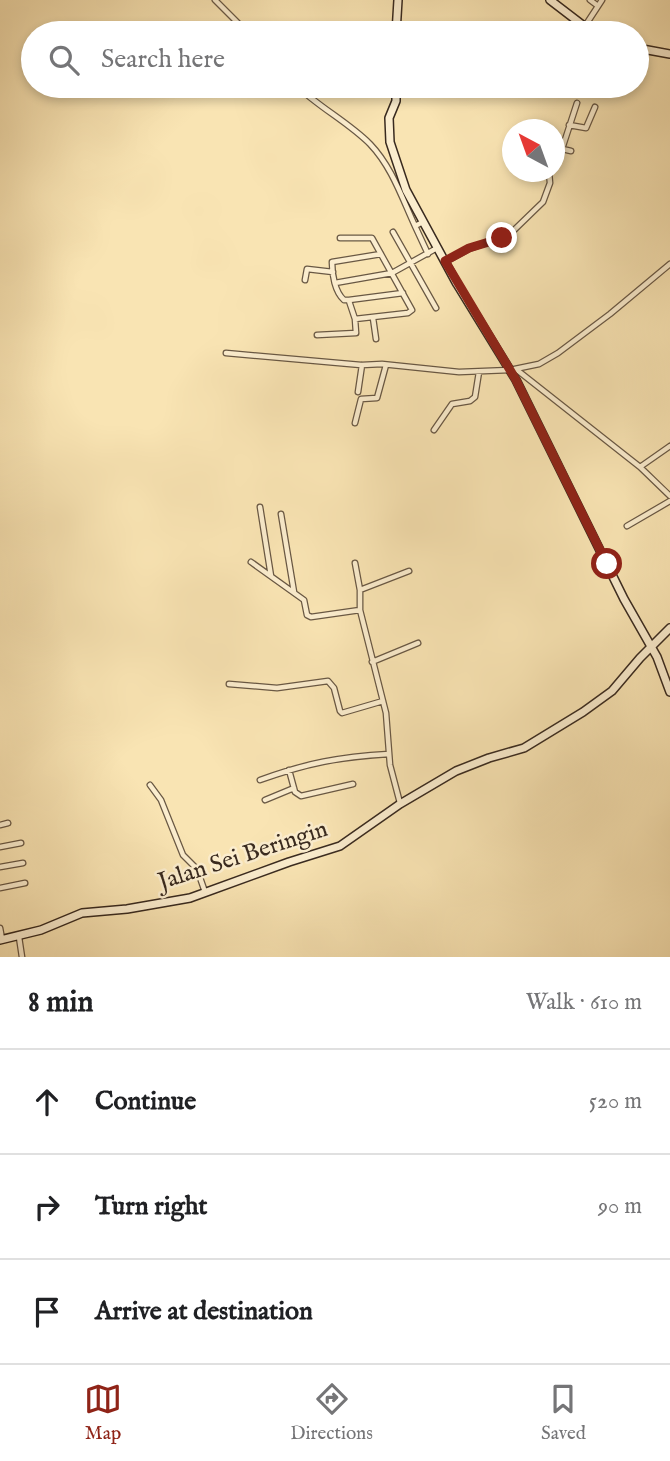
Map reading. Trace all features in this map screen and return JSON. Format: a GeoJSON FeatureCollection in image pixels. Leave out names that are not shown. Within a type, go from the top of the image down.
{"type":"FeatureCollection","features":[{"type":"Feature","properties":{"kind":"street"},"geometry":{"type":"LineString","coordinates":[[215,0],[236,21]]}},
{"type":"Feature","properties":{"kind":"street"},"geometry":{"type":"LineString","coordinates":[[397,21],[398,0]]}},
{"type":"Feature","properties":{"kind":"street"},"geometry":{"type":"LineString","coordinates":[[550,0],[576,21]]}},
{"type":"Feature","properties":{"kind":"street"},"geometry":{"type":"LineString","coordinates":[[590,0],[598,6]]}},
{"type":"Feature","properties":{"kind":"street"},"geometry":{"type":"LineString","coordinates":[[588,21],[602,0]]}},
{"type":"Feature","properties":{"kind":"street"},"geometry":{"type":"LineString","coordinates":[[649,50],[670,54]]}},
{"type":"Feature","properties":{"kind":"street"},"geometry":{"type":"LineString","coordinates":[[310,98],[347,124],[375,149],[419,224],[438,248],[513,370],[624,598],[659,660],[670,692]]}},
{"type":"Feature","properties":{"kind":"street"},"geometry":{"type":"LineString","coordinates":[[396,98],[389,118],[391,148],[428,254]]}},
{"type":"Feature","properties":{"kind":"street"},"geometry":{"type":"LineString","coordinates":[[565,139],[577,103]]}},
{"type":"Feature","properties":{"kind":"street"},"geometry":{"type":"LineString","coordinates":[[569,125],[586,128],[595,107]]}},
{"type":"Feature","properties":{"kind":"street"},"geometry":{"type":"LineString","coordinates":[[565,150],[571,151]]}},
{"type":"Feature","properties":{"kind":"street"},"geometry":{"type":"LineString","coordinates":[[445,261],[469,248],[509,235],[543,202],[550,182]]}},
{"type":"Feature","properties":{"kind":"street"},"geometry":{"type":"LineString","coordinates":[[393,232],[436,308]]}},
{"type":"Feature","properties":{"kind":"street"},"geometry":{"type":"LineString","coordinates":[[340,238],[370,237],[411,307],[411,312],[355,319]]}},
{"type":"Feature","properties":{"kind":"street"},"geometry":{"type":"LineString","coordinates":[[335,283],[392,273],[438,248]]}},
{"type":"Feature","properties":{"kind":"street"},"geometry":{"type":"LineString","coordinates":[[381,254],[333,262],[335,283],[342,299],[403,293]]}},
{"type":"Feature","properties":{"kind":"street"},"geometry":{"type":"LineString","coordinates":[[226,354],[460,372],[513,370],[539,363],[558,353],[670,264]]}},
{"type":"Feature","properties":{"kind":"street"},"geometry":{"type":"LineString","coordinates":[[298,267],[333,272]]}},
{"type":"Feature","properties":{"kind":"street"},"geometry":{"type":"LineString","coordinates":[[305,280],[307,269]]}},
{"type":"Feature","properties":{"kind":"street"},"geometry":{"type":"LineString","coordinates":[[317,335],[355,334],[355,319],[349,300]]}},
{"type":"Feature","properties":{"kind":"street"},"geometry":{"type":"LineString","coordinates":[[373,318],[376,339]]}},
{"type":"Feature","properties":{"kind":"street"},"geometry":{"type":"LineString","coordinates":[[358,392],[362,365]]}},
{"type":"Feature","properties":{"kind":"street"},"geometry":{"type":"LineString","coordinates":[[355,423],[361,399],[377,398],[386,365]]}},
{"type":"Feature","properties":{"kind":"street"},"geometry":{"type":"LineString","coordinates":[[513,370],[640,467],[669,495],[627,526]]}},
{"type":"Feature","properties":{"kind":"street"},"geometry":{"type":"LineString","coordinates":[[434,430],[452,404],[470,401],[475,397],[479,372]]}},
{"type":"Feature","properties":{"kind":"street"},"geometry":{"type":"LineString","coordinates":[[640,467],[670,446]]}},
{"type":"Feature","properties":{"kind":"street"},"geometry":{"type":"LineString","coordinates":[[260,507],[271,576]]}},
{"type":"Feature","properties":{"kind":"street"},"geometry":{"type":"LineString","coordinates":[[281,514],[295,593]]}},
{"type":"Feature","properties":{"kind":"street"},"geometry":{"type":"LineString","coordinates":[[251,562],[305,601],[307,615],[311,618],[360,610]]}},
{"type":"Feature","properties":{"kind":"street"},"geometry":{"type":"LineString","coordinates":[[355,563],[360,590],[360,610],[388,724],[391,773],[400,804]]}},
{"type":"Feature","properties":{"kind":"street"},"geometry":{"type":"LineString","coordinates":[[360,590],[409,571]]}},
{"type":"Feature","properties":{"kind":"street","name":"Jalan Sei Beringin"},"geometry":{"type":"LineString","coordinates":[[1,940],[19,937],[82,913],[161,904],[205,893],[340,846],[400,804],[466,766],[538,741],[608,695],[670,628]]}},
{"type":"Feature","properties":{"kind":"street"},"geometry":{"type":"LineString","coordinates":[[372,662],[418,643]]}},
{"type":"Feature","properties":{"kind":"street"},"geometry":{"type":"LineString","coordinates":[[229,684],[277,688],[328,681],[334,688],[342,713],[383,701]]}},
{"type":"Feature","properties":{"kind":"street"},"geometry":{"type":"LineString","coordinates":[[260,780],[344,756],[389,754]]}},
{"type":"Feature","properties":{"kind":"street"},"geometry":{"type":"LineString","coordinates":[[289,770],[294,788],[298,795],[302,796],[353,784]]}},
{"type":"Feature","properties":{"kind":"street"},"geometry":{"type":"LineString","coordinates":[[150,785],[161,800],[183,855],[197,869],[205,893]]}},
{"type":"Feature","properties":{"kind":"street"},"geometry":{"type":"LineString","coordinates":[[265,800],[294,788]]}},
{"type":"Feature","properties":{"kind":"street"},"geometry":{"type":"LineString","coordinates":[[0,825],[8,823]]}},
{"type":"Feature","properties":{"kind":"street"},"geometry":{"type":"LineString","coordinates":[[0,847],[21,843]]}},
{"type":"Feature","properties":{"kind":"street"},"geometry":{"type":"LineString","coordinates":[[0,867],[23,863]]}},
{"type":"Feature","properties":{"kind":"street"},"geometry":{"type":"LineString","coordinates":[[0,888],[24,883]]}},
{"type":"Feature","properties":{"kind":"street"},"geometry":{"type":"LineString","coordinates":[[0,928],[1,940]]}},
{"type":"Feature","properties":{"kind":"street"},"geometry":{"type":"LineString","coordinates":[[19,937],[22,957]]}},
{"type":"Feature","properties":{"kind":"route"},"geometry":{"type":"LineString","coordinates":[[502,238],[469,248],[445,261],[516,380],[607,564]]}}]}
